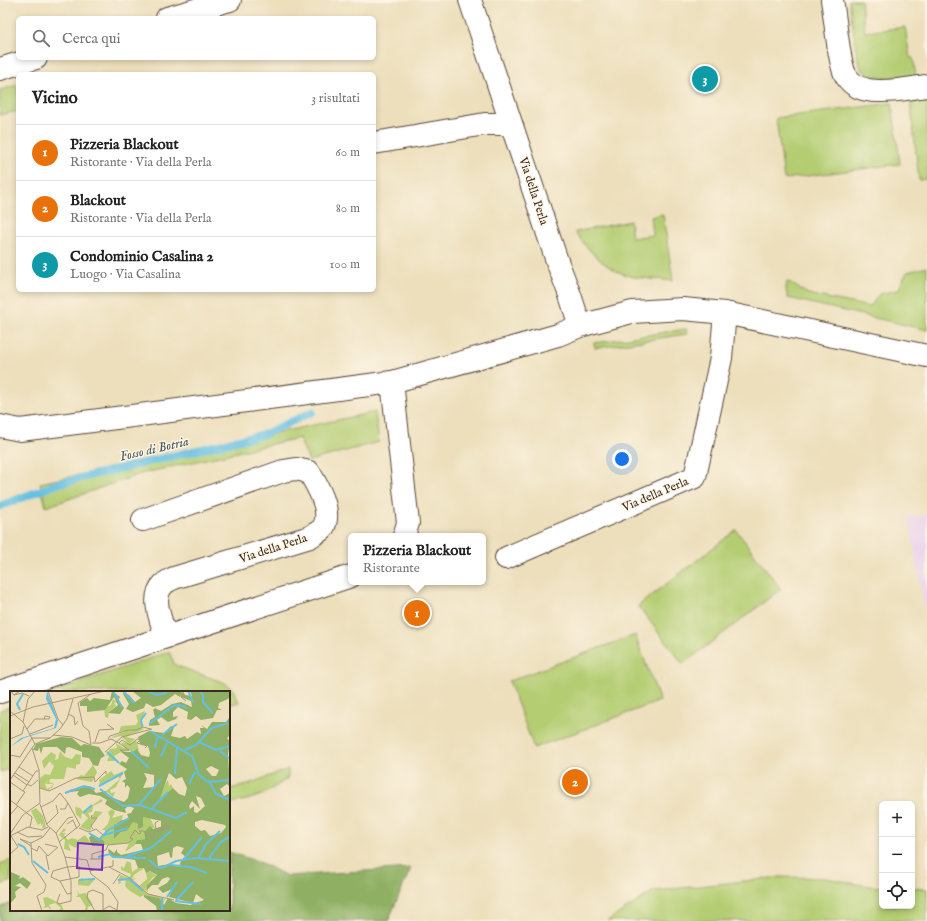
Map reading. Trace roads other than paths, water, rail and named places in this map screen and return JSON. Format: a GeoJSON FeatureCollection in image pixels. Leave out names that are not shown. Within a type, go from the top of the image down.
{"type":"FeatureCollection","features":[{"type":"Feature","properties":{"kind":"street"},"geometry":{"type":"LineString","coordinates":[[174,16],[230,0]]}},
{"type":"Feature","properties":{"kind":"street","name":"Via della Perla"},"geometry":{"type":"LineString","coordinates":[[470,0],[580,326]]}},
{"type":"Feature","properties":{"kind":"street"},"geometry":{"type":"LineString","coordinates":[[832,0],[841,61],[845,75],[852,82],[860,89],[878,92],[927,86]]}},
{"type":"Feature","properties":{"kind":"street"},"geometry":{"type":"LineString","coordinates":[[0,69],[29,60]]}},
{"type":"Feature","properties":{"kind":"street"},"geometry":{"type":"LineString","coordinates":[[376,143],[485,124],[511,124]]}},
{"type":"Feature","properties":{"kind":"street"},"geometry":{"type":"LineString","coordinates":[[0,426],[20,430],[392,382],[558,335],[580,326],[632,312],[683,309],[725,313],[927,356]]}},
{"type":"Feature","properties":{"kind":"street","name":"Via della Perla"},"geometry":{"type":"LineString","coordinates":[[506,558],[695,477],[721,358],[725,313]]}},
{"type":"Feature","properties":{"kind":"street"},"geometry":{"type":"LineString","coordinates":[[392,382],[408,523],[405,533]]}},
{"type":"Feature","properties":{"kind":"street","name":"Via della Perla"},"geometry":{"type":"LineString","coordinates":[[143,520],[283,470],[296,469],[309,472],[319,488],[327,515],[323,528],[310,537],[174,578],[163,585],[157,594],[158,606],[166,637]]}},
{"type":"Feature","properties":{"kind":"street"},"geometry":{"type":"LineString","coordinates":[[0,692],[348,577]]}},
{"type":"Feature","properties":{"kind":"waterway","name":"Fosso di Botria"},"geometry":{"type":"LineString","coordinates":[[0,506],[60,483],[265,434],[312,412]]}},
{"type":"Feature","properties":{"kind":"place","name":"Condominio Casalina 2"},"geometry":{"type":"Point","coordinates":[705,79]}},
{"type":"Feature","properties":{"kind":"place","name":"Pizzeria Blackout"},"geometry":{"type":"Point","coordinates":[417,613]}},
{"type":"Feature","properties":{"kind":"place","name":"Blackout"},"geometry":{"type":"Point","coordinates":[575,782]}}]}
